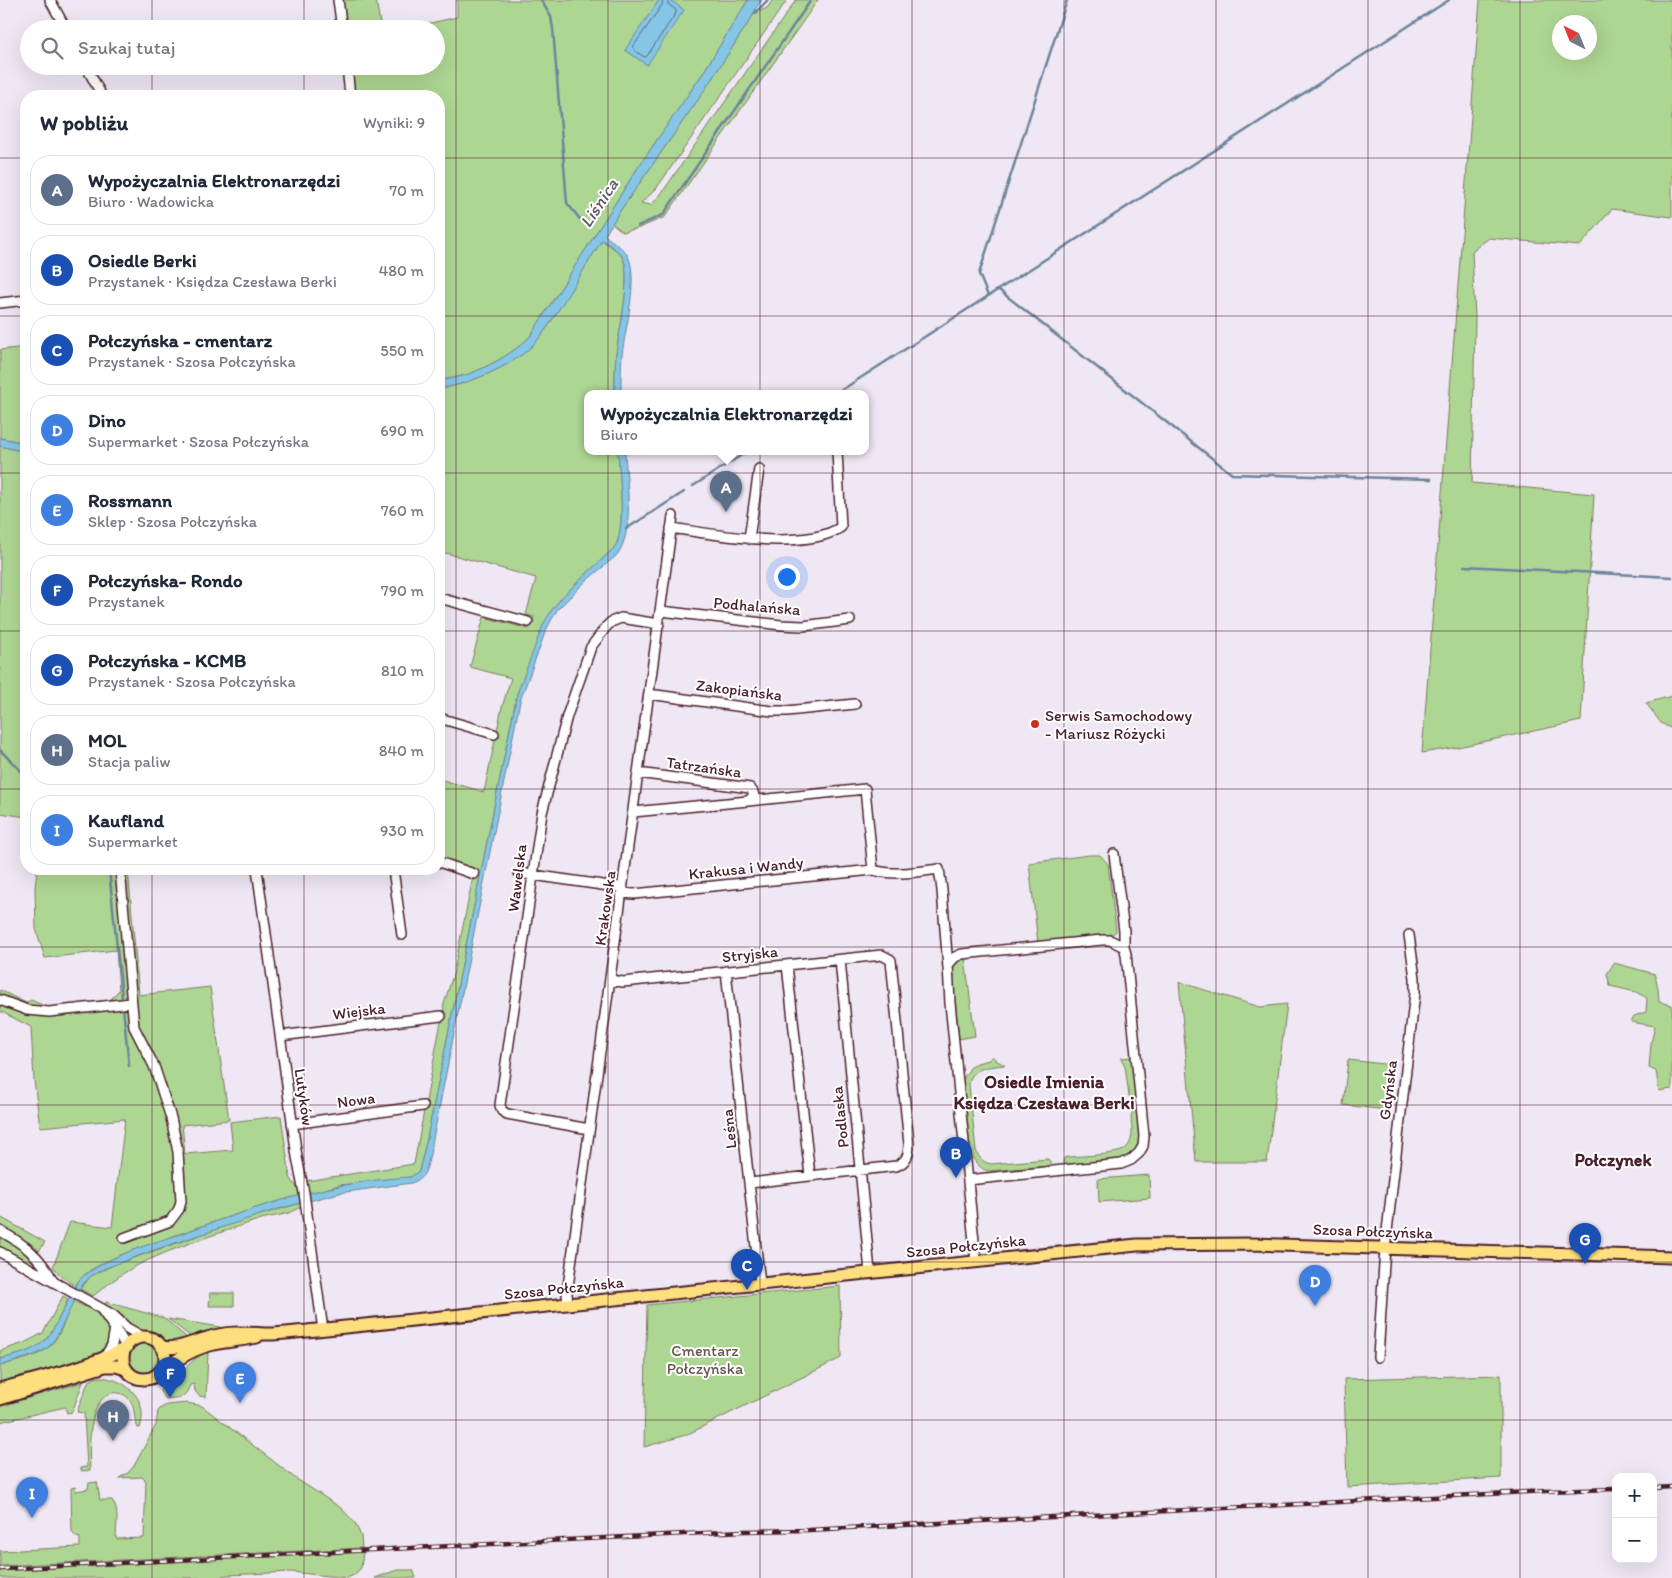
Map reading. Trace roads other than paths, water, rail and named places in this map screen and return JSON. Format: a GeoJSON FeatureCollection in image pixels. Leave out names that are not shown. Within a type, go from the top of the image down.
{"type":"FeatureCollection","features":[{"type":"Feature","properties":{"kind":"main road","name":"Szosa Połczyńska"},"geometry":{"type":"LineString","coordinates":[[162,1346],[179,1348],[209,1337],[225,1334],[247,1332],[267,1334],[323,1330],[1088,1249],[1161,1244],[1251,1244],[1672,1257]]}},
{"type":"Feature","properties":{"kind":"main road","name":"Szosa Połczyńska"},"geometry":{"type":"LineString","coordinates":[[162,1371],[183,1355],[202,1347],[267,1334]]}},
{"type":"Feature","properties":{"kind":"main road"},"geometry":{"type":"LineString","coordinates":[[0,1389],[103,1358],[126,1347],[132,1340],[143,1337],[153,1338],[162,1346],[166,1357],[162,1371],[154,1378],[145,1380],[134,1377],[126,1369],[116,1366],[105,1366],[0,1398]]}},
{"type":"Feature","properties":{"kind":"main road"},"geometry":{"type":"LineString","coordinates":[[126,1347],[123,1357],[126,1369]]}},
{"type":"Feature","properties":{"kind":"street"},"geometry":{"type":"LineString","coordinates":[[50,0],[61,20]]}},
{"type":"Feature","properties":{"kind":"street"},"geometry":{"type":"LineString","coordinates":[[338,0],[341,20]]}},
{"type":"Feature","properties":{"kind":"street"},"geometry":{"type":"LineString","coordinates":[[91,75],[99,90]]}},
{"type":"Feature","properties":{"kind":"street"},"geometry":{"type":"LineString","coordinates":[[348,75],[349,90]]}},
{"type":"Feature","properties":{"kind":"street"},"geometry":{"type":"LineString","coordinates":[[0,303],[20,301]]}},
{"type":"Feature","properties":{"kind":"street"},"geometry":{"type":"LineString","coordinates":[[671,528],[749,539],[771,540],[833,533],[841,527],[837,455]]}},
{"type":"Feature","properties":{"kind":"street"},"geometry":{"type":"LineString","coordinates":[[749,539],[759,469]]}},
{"type":"Feature","properties":{"kind":"street","name":"Krakowska"},"geometry":{"type":"LineString","coordinates":[[568,1304],[567,1294],[673,516]]}},
{"type":"Feature","properties":{"kind":"street"},"geometry":{"type":"LineString","coordinates":[[445,600],[528,622]]}},
{"type":"Feature","properties":{"kind":"street","name":"Podhalańska"},"geometry":{"type":"LineString","coordinates":[[661,611],[781,625],[803,626],[850,620]]}},
{"type":"Feature","properties":{"kind":"street","name":"Wawelska"},"geometry":{"type":"LineString","coordinates":[[589,1129],[507,1114],[502,1111],[500,1105],[542,813],[567,716],[591,647],[601,633],[616,620],[626,618],[659,624]]}},
{"type":"Feature","properties":{"kind":"street","name":"Zakopiańska"},"geometry":{"type":"LineString","coordinates":[[649,694],[787,711],[855,704]]}},
{"type":"Feature","properties":{"kind":"street"},"geometry":{"type":"LineString","coordinates":[[445,720],[494,734]]}},
{"type":"Feature","properties":{"kind":"street","name":"Tatrzańska"},"geometry":{"type":"LineString","coordinates":[[638,774],[750,788],[754,796],[748,801]]}},
{"type":"Feature","properties":{"kind":"street","name":"Tatrzańska"},"geometry":{"type":"LineString","coordinates":[[633,812],[865,789],[873,870]]}},
{"type":"Feature","properties":{"kind":"street"},"geometry":{"type":"LineString","coordinates":[[968,1180],[1121,1164],[1131,1160],[1141,1151],[1144,1144],[1144,1125],[1114,854]]}},
{"type":"Feature","properties":{"kind":"street"},"geometry":{"type":"LineString","coordinates":[[445,864],[474,874]]}},
{"type":"Feature","properties":{"kind":"street","name":"Krakusa i Wandy"},"geometry":{"type":"LineString","coordinates":[[519,873],[623,890],[636,894],[873,870],[900,874],[939,869],[948,971]]}},
{"type":"Feature","properties":{"kind":"street"},"geometry":{"type":"LineString","coordinates":[[120,875],[126,1003],[134,1027],[154,1066],[171,1118],[178,1152],[181,1201],[179,1209],[170,1221],[124,1238]]}},
{"type":"Feature","properties":{"kind":"street","name":"Lutyków"},"geometry":{"type":"LineString","coordinates":[[258,875],[296,1157],[305,1198],[323,1330]]}},
{"type":"Feature","properties":{"kind":"street"},"geometry":{"type":"LineString","coordinates":[[395,875],[402,935]]}},
{"type":"Feature","properties":{"kind":"street","name":"Gdyńska"},"geometry":{"type":"LineString","coordinates":[[1378,1357],[1385,1248],[1414,993],[1415,978],[1409,935]]}},
{"type":"Feature","properties":{"kind":"street"},"geometry":{"type":"LineString","coordinates":[[976,1261],[950,1003],[948,971],[950,962],[962,954],[1102,940],[1110,940],[1124,946]]}},
{"type":"Feature","properties":{"kind":"street","name":"Stryjska"},"geometry":{"type":"LineString","coordinates":[[610,980],[624,982],[882,956],[891,960],[909,1152],[905,1161],[899,1165],[861,1171]]}},
{"type":"Feature","properties":{"kind":"street","name":"Podlaska"},"geometry":{"type":"LineString","coordinates":[[840,960],[870,1272]]}},
{"type":"Feature","properties":{"kind":"street"},"geometry":{"type":"LineString","coordinates":[[787,965],[810,1176]]}},
{"type":"Feature","properties":{"kind":"street","name":"Leśna"},"geometry":{"type":"LineString","coordinates":[[726,971],[760,1284]]}},
{"type":"Feature","properties":{"kind":"street"},"geometry":{"type":"LineString","coordinates":[[0,1000],[27,1010],[49,1012],[126,1003]]}},
{"type":"Feature","properties":{"kind":"street","name":"Wiejska"},"geometry":{"type":"LineString","coordinates":[[280,1036],[441,1016]]}},
{"type":"Feature","properties":{"kind":"street","name":"Nowa"},"geometry":{"type":"LineString","coordinates":[[292,1124],[423,1106]]}},
{"type":"Feature","properties":{"kind":"street"},"geometry":{"type":"LineString","coordinates":[[750,1183],[861,1171]]}},
{"type":"Feature","properties":{"kind":"street"},"geometry":{"type":"LineString","coordinates":[[0,1230],[22,1243],[36,1255],[54,1282]]}},
{"type":"Feature","properties":{"kind":"street"},"geometry":{"type":"LineString","coordinates":[[0,1252],[100,1309],[113,1314],[127,1328],[143,1337]]}},
{"type":"Feature","properties":{"kind":"street"},"geometry":{"type":"LineString","coordinates":[[100,1309],[115,1328],[126,1347]]}},
{"type":"Feature","properties":{"kind":"street"},"geometry":{"type":"LineString","coordinates":[[103,1358],[112,1345],[115,1328]]}},
{"type":"Feature","properties":{"kind":"water"},"geometry":{"type":"Polygon","coordinates":[[[659,0],[670,0],[684,10],[647,65],[625,50],[659,0]]]}},
{"type":"Feature","properties":{"kind":"water"},"geometry":{"type":"Polygon","coordinates":[[[748,0],[762,0],[700,97],[605,235],[626,253],[631,266],[632,291],[622,355],[621,390],[615,390],[615,369],[626,291],[625,266],[623,258],[619,253],[602,240],[551,322],[532,346],[513,361],[501,367],[475,379],[445,388],[445,379],[467,375],[487,366],[517,348],[531,335],[637,169],[703,73],[748,0]]]}},
{"type":"Feature","properties":{"kind":"water"},"geometry":{"type":"Polygon","coordinates":[[[0,438],[20,442],[20,450],[17,450],[0,446],[0,438]]]}},
{"type":"Feature","properties":{"kind":"water"},"geometry":{"type":"Polygon","coordinates":[[[618,455],[625,455],[628,520],[622,546],[616,556],[586,581],[557,610],[546,630],[520,701],[430,1154],[427,1168],[423,1175],[420,1179],[411,1183],[339,1193],[275,1210],[103,1269],[91,1276],[82,1285],[58,1334],[48,1348],[35,1355],[0,1366],[0,1359],[30,1350],[46,1339],[81,1278],[120,1255],[265,1205],[351,1184],[411,1177],[419,1171],[517,694],[543,625],[551,611],[563,596],[614,548],[620,529],[621,487],[618,455]]]}},
{"type":"Feature","properties":{"kind":"waterway","name":"Liśnica"},"geometry":{"type":"LineString","coordinates":[[541,0],[551,17],[553,29],[567,203],[587,225]]}},
{"type":"Feature","properties":{"kind":"waterway"},"geometry":{"type":"LineString","coordinates":[[754,14],[768,0]]}},
{"type":"Feature","properties":{"kind":"waterway"},"geometry":{"type":"LineString","coordinates":[[638,226],[663,215],[811,0]]}},
{"type":"Feature","properties":{"kind":"waterway"},"geometry":{"type":"LineString","coordinates":[[988,296],[979,274],[1067,0]]}},
{"type":"Feature","properties":{"kind":"waterway"},"geometry":{"type":"LineString","coordinates":[[842,390],[1449,0]]}},
{"type":"Feature","properties":{"kind":"waterway"},"geometry":{"type":"LineString","coordinates":[[999,290],[1232,474],[1431,479]]}},
{"type":"Feature","properties":{"kind":"waterway"},"geometry":{"type":"LineString","coordinates":[[693,486],[742,455]]}},
{"type":"Feature","properties":{"kind":"waterway"},"geometry":{"type":"LineString","coordinates":[[626,529],[684,492]]}},
{"type":"Feature","properties":{"kind":"waterway"},"geometry":{"type":"LineString","coordinates":[[1464,566],[1672,577]]}},
{"type":"Feature","properties":{"kind":"waterway"},"geometry":{"type":"LineString","coordinates":[[0,750],[20,770]]}},
{"type":"Feature","properties":{"kind":"waterway"},"geometry":{"type":"LineString","coordinates":[[110,875],[129,1066]]}},
{"type":"Feature","properties":{"kind":"railway"},"geometry":{"type":"LineString","coordinates":[[1657,1488],[1672,1487]]}},
{"type":"Feature","properties":{"kind":"railway"},"geometry":{"type":"LineString","coordinates":[[0,1569],[1612,1489]]}},
{"type":"Feature","properties":{"kind":"place","name":"Wypożyczalnia Elektronarzędzi"},"geometry":{"type":"Point","coordinates":[726,512]}},
{"type":"Feature","properties":{"kind":"place","name":"Serwis Samochodowy - Mariusz Różycki"},"geometry":{"type":"Point","coordinates":[1035,724]}},
{"type":"Feature","properties":{"kind":"place","name":"Osiedle Berki"},"geometry":{"type":"Point","coordinates":[956,1178]}},
{"type":"Feature","properties":{"kind":"place","name":"Połczyńska - KCMB"},"geometry":{"type":"Point","coordinates":[1585,1264]}},
{"type":"Feature","properties":{"kind":"place","name":"Połczyńska - cmentarz"},"geometry":{"type":"Point","coordinates":[747,1290]}},
{"type":"Feature","properties":{"kind":"place","name":"Dino"},"geometry":{"type":"Point","coordinates":[1315,1306]}},
{"type":"Feature","properties":{"kind":"place","name":"Połczyńska- Rondo"},"geometry":{"type":"Point","coordinates":[170,1398]}},
{"type":"Feature","properties":{"kind":"place","name":"Rossmann"},"geometry":{"type":"Point","coordinates":[240,1403]}},
{"type":"Feature","properties":{"kind":"place","name":"MOL"},"geometry":{"type":"Point","coordinates":[113,1441]}},
{"type":"Feature","properties":{"kind":"place","name":"Kaufland"},"geometry":{"type":"Point","coordinates":[32,1518]}},
{"type":"Feature","properties":{"kind":"district","name":"Osiedle Imienia Księdza Czesława Berki"},"geometry":{"type":"Point","coordinates":[1044,1092]}},
{"type":"Feature","properties":{"kind":"district","name":"Połczynek"},"geometry":{"type":"Point","coordinates":[1613,1160]}},
{"type":"Feature","properties":{"kind":"park label","name":"Cmentarz Połczyńska"},"geometry":{"type":"Point","coordinates":[705,1359]}}]}
